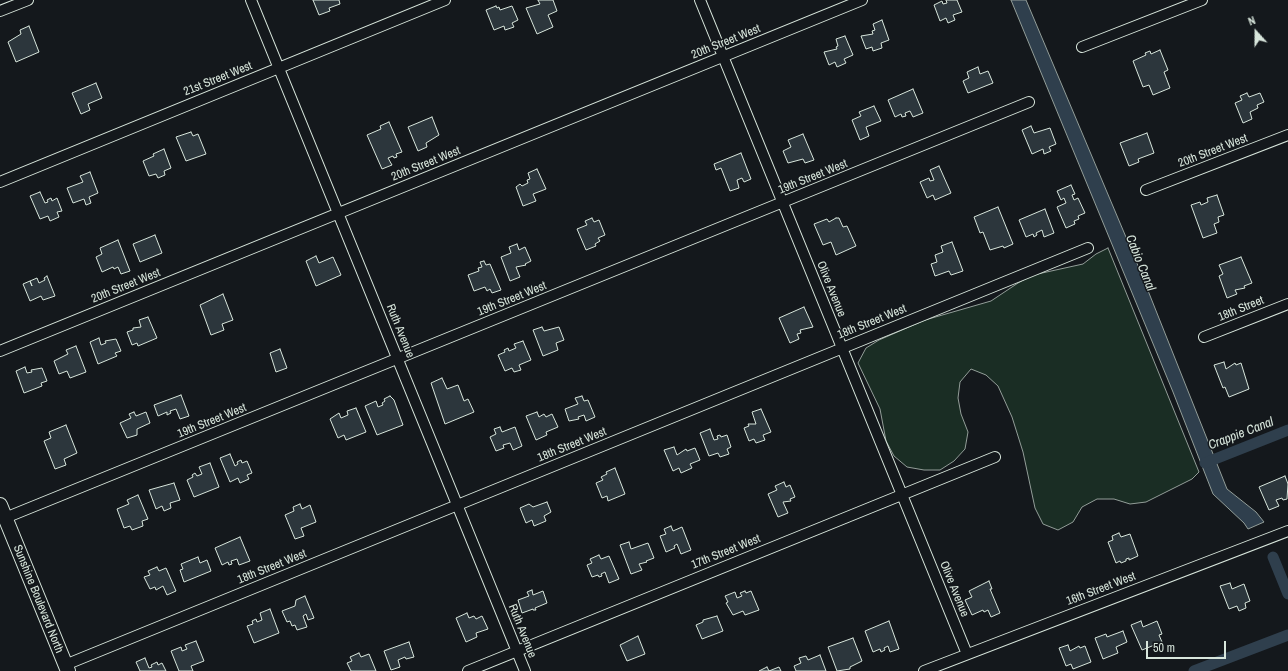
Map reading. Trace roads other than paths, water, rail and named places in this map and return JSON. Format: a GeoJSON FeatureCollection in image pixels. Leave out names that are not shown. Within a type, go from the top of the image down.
{"type":"FeatureCollection","features":[{"type":"Feature","properties":{"kind":"street"},"geometry":{"type":"LineString","coordinates":[[0,11],[28,0]]}},
{"type":"Feature","properties":{"kind":"street","name":"Ruth Avenue"},"geometry":{"type":"LineString","coordinates":[[251,0],[525,671]]}},
{"type":"Feature","properties":{"kind":"street","name":"21st Street West"},"geometry":{"type":"LineString","coordinates":[[0,182],[445,0]]}},
{"type":"Feature","properties":{"kind":"street","name":"Olive Avenue"},"geometry":{"type":"LineString","coordinates":[[700,0],[841,349],[967,654]]}},
{"type":"Feature","properties":{"kind":"street","name":"20th Street West"},"geometry":{"type":"LineString","coordinates":[[0,351],[862,0]]}},
{"type":"Feature","properties":{"kind":"street"},"geometry":{"type":"LineString","coordinates":[[1082,47],[1202,0]]}},
{"type":"Feature","properties":{"kind":"street","name":"19th Street West"},"geometry":{"type":"LineString","coordinates":[[5,518],[398,360],[1029,102]]}},
{"type":"Feature","properties":{"kind":"street","name":"20th Street West"},"geometry":{"type":"LineString","coordinates":[[1146,190],[1288,135]]}},
{"type":"Feature","properties":{"kind":"street","name":"18th Street West"},"geometry":{"type":"LineString","coordinates":[[67,668],[457,506],[1088,248]]}},
{"type":"Feature","properties":{"kind":"street","name":"18th Street"},"geometry":{"type":"LineString","coordinates":[[1204,337],[1288,304]]}},
{"type":"Feature","properties":{"kind":"street","name":"17th Street West"},"geometry":{"type":"LineString","coordinates":[[468,671],[994,457]]}},
{"type":"Feature","properties":{"kind":"street","name":"Sunshine Boulevard North"},"geometry":{"type":"LineString","coordinates":[[0,505],[67,668]]}},
{"type":"Feature","properties":{"kind":"street","name":"16th Street West"},"geometry":{"type":"LineString","coordinates":[[924,671],[1288,531]]}},
{"type":"Feature","properties":{"kind":"water"},"geometry":{"type":"Polygon","coordinates":[[[1011,0],[1026,0],[1139,268],[1227,489],[1256,512],[1264,522],[1248,529],[1244,523],[1213,494],[1173,392],[1011,0]]]}},
{"type":"Feature","properties":{"kind":"waterway","name":"Crappie Canal"},"geometry":{"type":"LineString","coordinates":[[1205,463],[1288,430]]}},
{"type":"Feature","properties":{"kind":"waterway","name":"Cabio Canal"},"geometry":{"type":"LineString","coordinates":[[1273,557],[1288,594]]}},
{"type":"Feature","properties":{"kind":"waterway"},"geometry":{"type":"LineString","coordinates":[[1194,671],[1288,635]]}}]}
